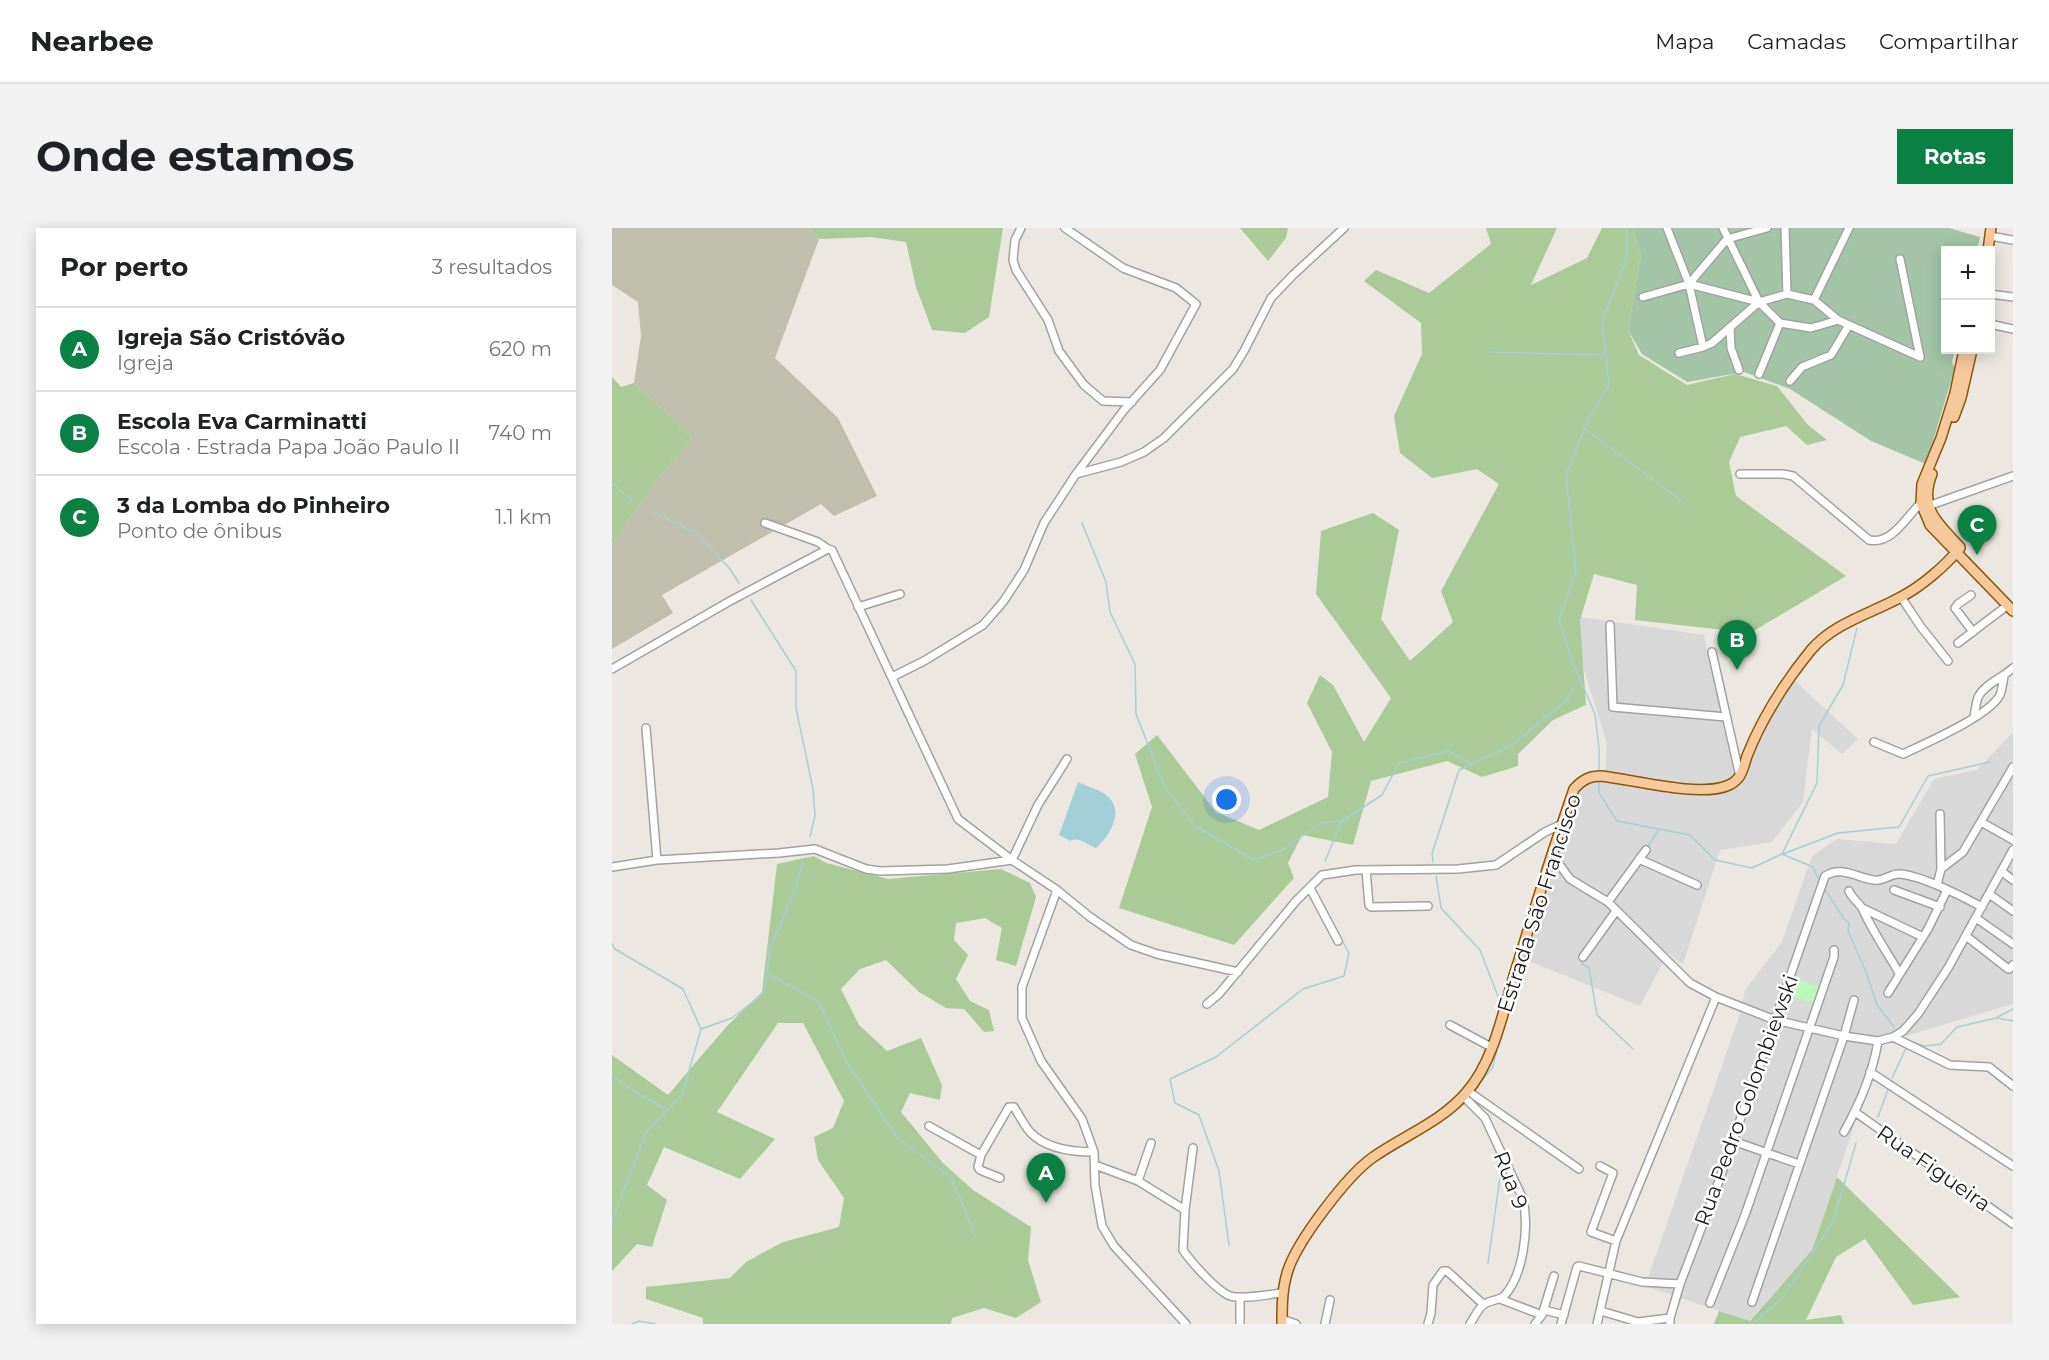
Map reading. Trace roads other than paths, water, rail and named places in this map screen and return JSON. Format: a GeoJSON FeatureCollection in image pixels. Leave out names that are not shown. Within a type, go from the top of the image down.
{"type":"FeatureCollection","features":[{"type":"Feature","properties":{"kind":"main road"},"geometry":{"type":"LineString","coordinates":[[1984,246],[1989,231]]}},
{"type":"Feature","properties":{"kind":"main road"},"geometry":{"type":"LineString","coordinates":[[1988,246],[1989,231]]}},
{"type":"Feature","properties":{"kind":"main road"},"geometry":{"type":"LineString","coordinates":[[1967,354],[1957,408],[1930,479],[1924,507],[1930,525],[1958,550],[2011,606]]}},
{"type":"Feature","properties":{"kind":"main road"},"geometry":{"type":"LineString","coordinates":[[1740,777],[1765,716],[1812,649],[1834,629],[1911,591],[1958,550]]}},
{"type":"Feature","properties":{"kind":"main road","name":"Estrada São Francisco"},"geometry":{"type":"LineString","coordinates":[[1282,1322],[1282,1293],[1288,1269],[1298,1249],[1345,1183],[1370,1160],[1435,1120],[1468,1094],[1484,1066],[1574,789],[1588,778],[1610,777],[1694,791],[1721,788],[1740,777]]}},
{"type":"Feature","properties":{"kind":"street"},"geometry":{"type":"LineString","coordinates":[[1021,228],[1015,240],[1013,260],[1016,270],[1048,320],[1059,351],[1084,385],[1103,401],[1132,402]]}},
{"type":"Feature","properties":{"kind":"street"},"geometry":{"type":"LineString","coordinates":[[892,677],[924,661],[983,625],[1003,602],[1024,570],[1044,523],[1076,474],[1124,410],[1160,370],[1196,304],[1176,288],[1123,268],[1065,228]]}},
{"type":"Feature","properties":{"kind":"street"},"geometry":{"type":"LineString","coordinates":[[1076,474],[1121,462],[1144,452],[1164,438],[1233,369],[1271,298],[1344,228]]}},
{"type":"Feature","properties":{"kind":"street"},"geometry":{"type":"LineString","coordinates":[[1667,228],[1689,284],[1702,347]]}},
{"type":"Feature","properties":{"kind":"street"},"geometry":{"type":"LineString","coordinates":[[1723,228],[1759,302],[1780,323],[1811,328],[1838,320]]}},
{"type":"Feature","properties":{"kind":"street"},"geometry":{"type":"LineString","coordinates":[[1689,284],[1727,239],[1767,228]]}},
{"type":"Feature","properties":{"kind":"street"},"geometry":{"type":"LineString","coordinates":[[1785,228],[1787,294]]}},
{"type":"Feature","properties":{"kind":"street"},"geometry":{"type":"LineString","coordinates":[[1814,300],[1849,228]]}},
{"type":"Feature","properties":{"kind":"street"},"geometry":{"type":"LineString","coordinates":[[1989,231],[2013,240]]}},
{"type":"Feature","properties":{"kind":"street"},"geometry":{"type":"LineString","coordinates":[[1679,353],[1712,343],[1759,302],[1787,294],[1814,300],[1838,320],[1920,357],[1900,259]]}},
{"type":"Feature","properties":{"kind":"street"},"geometry":{"type":"LineString","coordinates":[[1643,297],[1689,284],[1759,302]]}},
{"type":"Feature","properties":{"kind":"street"},"geometry":{"type":"LineString","coordinates":[[1995,295],[2013,297]]}},
{"type":"Feature","properties":{"kind":"street"},"geometry":{"type":"LineString","coordinates":[[1759,374],[1780,323]]}},
{"type":"Feature","properties":{"kind":"street"},"geometry":{"type":"LineString","coordinates":[[1790,381],[1802,367],[1831,356],[1849,325]]}},
{"type":"Feature","properties":{"kind":"street"},"geometry":{"type":"LineString","coordinates":[[1995,325],[2013,329]]}},
{"type":"Feature","properties":{"kind":"street"},"geometry":{"type":"LineString","coordinates":[[1730,327],[1731,348],[1739,370]]}},
{"type":"Feature","properties":{"kind":"street"},"geometry":{"type":"LineString","coordinates":[[1740,474],[1793,476],[1869,540],[1875,541],[1884,539],[1894,532],[1912,511],[2013,476]]}},
{"type":"Feature","properties":{"kind":"street"},"geometry":{"type":"LineString","coordinates":[[765,523],[818,542],[834,552],[858,608],[958,819],[1131,945],[1177,959],[1238,972]]}},
{"type":"Feature","properties":{"kind":"street"},"geometry":{"type":"LineString","coordinates":[[612,669],[730,601],[828,549]]}},
{"type":"Feature","properties":{"kind":"street"},"geometry":{"type":"LineString","coordinates":[[858,608],[900,594]]}},
{"type":"Feature","properties":{"kind":"street"},"geometry":{"type":"LineString","coordinates":[[1971,596],[1955,608],[1973,632]]}},
{"type":"Feature","properties":{"kind":"street"},"geometry":{"type":"LineString","coordinates":[[1901,597],[1948,661]]}},
{"type":"Feature","properties":{"kind":"street"},"geometry":{"type":"LineString","coordinates":[[1958,643],[2011,606]]}},
{"type":"Feature","properties":{"kind":"street"},"geometry":{"type":"LineString","coordinates":[[1610,625],[1612,707],[1726,717]]}},
{"type":"Feature","properties":{"kind":"street"},"geometry":{"type":"LineString","coordinates":[[1712,652],[1740,777]]}},
{"type":"Feature","properties":{"kind":"street"},"geometry":{"type":"LineString","coordinates":[[1974,717],[1979,696],[1991,683],[2013,668]]}},
{"type":"Feature","properties":{"kind":"street"},"geometry":{"type":"LineString","coordinates":[[1874,742],[1899,754],[1904,754],[1992,705],[2000,694],[2004,676]]}},
{"type":"Feature","properties":{"kind":"street"},"geometry":{"type":"LineString","coordinates":[[646,728],[657,860]]}},
{"type":"Feature","properties":{"kind":"street"},"geometry":{"type":"LineString","coordinates":[[1012,860],[1038,805],[1067,759]]}},
{"type":"Feature","properties":{"kind":"street"},"geometry":{"type":"LineString","coordinates":[[1941,869],[1963,852],[2013,767]]}},
{"type":"Feature","properties":{"kind":"street"},"geometry":{"type":"LineString","coordinates":[[1940,814],[1941,869],[1937,885],[1982,907]]}},
{"type":"Feature","properties":{"kind":"street"},"geometry":{"type":"LineString","coordinates":[[1981,822],[2013,840]]}},
{"type":"Feature","properties":{"kind":"street"},"geometry":{"type":"LineString","coordinates":[[1207,1004],[1219,994],[1296,901],[1323,875],[1366,870],[1458,869],[1496,865],[1545,832],[1562,824]]}},
{"type":"Feature","properties":{"kind":"street"},"geometry":{"type":"LineString","coordinates":[[612,867],[657,860],[815,849],[866,869],[894,872],[948,869],[1012,860]]}},
{"type":"Feature","properties":{"kind":"street"},"geometry":{"type":"LineString","coordinates":[[1553,849],[1559,864],[1570,879],[1608,902],[1690,983],[1716,997],[1775,1020],[1809,1029],[1878,1041],[1893,1037],[1903,1031],[1918,1014],[1948,968],[2013,850]]}},
{"type":"Feature","properties":{"kind":"street"},"geometry":{"type":"LineString","coordinates":[[1608,902],[1646,850]]}},
{"type":"Feature","properties":{"kind":"street"},"geometry":{"type":"LineString","coordinates":[[1640,859],[1697,885]]}},
{"type":"Feature","properties":{"kind":"street"},"geometry":{"type":"LineString","coordinates":[[1366,870],[1371,907],[1428,906]]}},
{"type":"Feature","properties":{"kind":"street","name":"Rua Pedro Golombiewski"},"geometry":{"type":"LineString","coordinates":[[1670,1321],[1680,1284],[1733,1141],[1825,876],[1839,871],[1875,881],[1896,873],[1937,885]]}},
{"type":"Feature","properties":{"kind":"street"},"geometry":{"type":"LineString","coordinates":[[2001,871],[2013,880]]}},
{"type":"Feature","properties":{"kind":"street"},"geometry":{"type":"LineString","coordinates":[[1310,888],[1338,941]]}},
{"type":"Feature","properties":{"kind":"street"},"geometry":{"type":"LineString","coordinates":[[1057,890],[1022,987],[1022,1018],[1041,1061],[1082,1119],[1094,1152],[1095,1185],[1102,1226],[1111,1243],[1186,1324]]}},
{"type":"Feature","properties":{"kind":"street"},"geometry":{"type":"LineString","coordinates":[[1894,890],[1940,907]]}},
{"type":"Feature","properties":{"kind":"street"},"geometry":{"type":"LineString","coordinates":[[1888,993],[1923,937],[1947,890]]}},
{"type":"Feature","properties":{"kind":"street"},"geometry":{"type":"LineString","coordinates":[[1850,891],[1899,973]]}},
{"type":"Feature","properties":{"kind":"street"},"geometry":{"type":"LineString","coordinates":[[1989,894],[2013,911]]}},
{"type":"Feature","properties":{"kind":"street"},"geometry":{"type":"LineString","coordinates":[[1862,908],[1923,937]]}},
{"type":"Feature","properties":{"kind":"street"},"geometry":{"type":"LineString","coordinates":[[1583,957],[1616,911]]}},
{"type":"Feature","properties":{"kind":"street"},"geometry":{"type":"LineString","coordinates":[[1976,918],[2013,944]]}},
{"type":"Feature","properties":{"kind":"street"},"geometry":{"type":"LineString","coordinates":[[1966,936],[2011,967]]}},
{"type":"Feature","properties":{"kind":"street"},"geometry":{"type":"LineString","coordinates":[[1710,1303],[1767,1154],[1834,950]]}},
{"type":"Feature","properties":{"kind":"street"},"geometry":{"type":"LineString","coordinates":[[1597,1324],[1616,1241],[1716,997]]}},
{"type":"Feature","properties":{"kind":"street"},"geometry":{"type":"LineString","coordinates":[[1752,1302],[1844,1036],[1854,1000]]}},
{"type":"Feature","properties":{"kind":"street"},"geometry":{"type":"LineString","coordinates":[[1450,1025],[1491,1047]]}},
{"type":"Feature","properties":{"kind":"street"},"geometry":{"type":"LineString","coordinates":[[1893,1037],[1950,1065],[1989,1067],[2013,1086]]}},
{"type":"Feature","properties":{"kind":"street"},"geometry":{"type":"LineString","coordinates":[[1844,1132],[1855,1112],[1870,1072],[1878,1041]]}},
{"type":"Feature","properties":{"kind":"street"},"geometry":{"type":"LineString","coordinates":[[1870,1072],[2013,1166]]}},
{"type":"Feature","properties":{"kind":"street"},"geometry":{"type":"LineString","coordinates":[[1468,1094],[1579,1169]]}},
{"type":"Feature","properties":{"kind":"street","name":"Rua 9"},"geometry":{"type":"LineString","coordinates":[[1468,1094],[1485,1118],[1523,1199],[1526,1211],[1519,1270],[1515,1281],[1500,1299]]}},
{"type":"Feature","properties":{"kind":"street"},"geometry":{"type":"LineString","coordinates":[[1000,1178],[978,1169],[981,1155],[1009,1107],[1012,1106],[1030,1132],[1043,1141],[1062,1149],[1094,1152]]}},
{"type":"Feature","properties":{"kind":"street","name":"Rua Figueira"},"geometry":{"type":"LineString","coordinates":[[1855,1112],[2013,1224]]}},
{"type":"Feature","properties":{"kind":"street"},"geometry":{"type":"LineString","coordinates":[[929,1126],[981,1155]]}},
{"type":"Feature","properties":{"kind":"street"},"geometry":{"type":"LineString","coordinates":[[1733,1141],[1799,1164]]}},
{"type":"Feature","properties":{"kind":"street"},"geometry":{"type":"LineString","coordinates":[[1138,1181],[1151,1143]]}},
{"type":"Feature","properties":{"kind":"street"},"geometry":{"type":"LineString","coordinates":[[1193,1148],[1185,1209],[1183,1250],[1202,1273],[1229,1295],[1240,1297],[1282,1293]]}},
{"type":"Feature","properties":{"kind":"street"},"geometry":{"type":"LineString","coordinates":[[1095,1165],[1138,1181],[1185,1209]]}},
{"type":"Feature","properties":{"kind":"street"},"geometry":{"type":"LineString","coordinates":[[1600,1166],[1613,1173],[1591,1232],[1616,1241]]}},
{"type":"Feature","properties":{"kind":"street"},"geometry":{"type":"LineString","coordinates":[[1561,1324],[1577,1267],[1582,1266],[1642,1282],[1680,1284]]}},
{"type":"Feature","properties":{"kind":"street"},"geometry":{"type":"LineString","coordinates":[[1428,1324],[1431,1313],[1432,1285],[1443,1271],[1447,1271],[1483,1304]]}},
{"type":"Feature","properties":{"kind":"street"},"geometry":{"type":"LineString","coordinates":[[1535,1324],[1543,1312],[1554,1276]]}},
{"type":"Feature","properties":{"kind":"street"},"geometry":{"type":"LineString","coordinates":[[1240,1297],[1240,1324]]}},
{"type":"Feature","properties":{"kind":"street"},"geometry":{"type":"LineString","coordinates":[[1470,1324],[1483,1304],[1500,1299],[1543,1312],[1564,1315]]}},
{"type":"Feature","properties":{"kind":"street"},"geometry":{"type":"LineString","coordinates":[[1325,1324],[1330,1300]]}},
{"type":"Feature","properties":{"kind":"street"},"geometry":{"type":"LineString","coordinates":[[1601,1311],[1637,1323],[1670,1321]]}},
{"type":"Feature","properties":{"kind":"street"},"geometry":{"type":"LineString","coordinates":[[1282,1322],[1296,1324]]}},
{"type":"Feature","properties":{"kind":"water"},"geometry":{"type":"Polygon","coordinates":[[[1078,782],[1105,794],[1115,807],[1111,829],[1096,848],[1080,840],[1070,841],[1059,835],[1078,782]]]}},
{"type":"Feature","properties":{"kind":"waterway"},"geometry":{"type":"LineString","coordinates":[[1599,770],[1595,714],[1571,658],[1559,619],[1576,572],[1566,475],[1589,418],[1609,385],[1602,321],[1627,258],[1627,228]]}},
{"type":"Feature","properties":{"kind":"waterway"},"geometry":{"type":"LineString","coordinates":[[1490,352],[1606,355]]}},
{"type":"Feature","properties":{"kind":"waterway"},"geometry":{"type":"LineString","coordinates":[[1585,429],[1683,502]]}},
{"type":"Feature","properties":{"kind":"waterway"},"geometry":{"type":"LineString","coordinates":[[612,483],[634,502]]}},
{"type":"Feature","properties":{"kind":"waterway"},"geometry":{"type":"LineString","coordinates":[[655,513],[696,533],[730,569],[739,583]]}},
{"type":"Feature","properties":{"kind":"waterway"},"geometry":{"type":"LineString","coordinates":[[1082,523],[1106,582],[1110,612],[1135,664],[1136,714],[1165,788],[1195,826],[1254,860],[1284,849],[1321,823],[1342,821]]}},
{"type":"Feature","properties":{"kind":"waterway"},"geometry":{"type":"LineString","coordinates":[[751,600],[796,671],[796,708],[813,789],[815,816],[810,836]]}},
{"type":"Feature","properties":{"kind":"waterway"},"geometry":{"type":"LineString","coordinates":[[1782,854],[1817,783],[1819,726],[1843,685],[1857,628]]}},
{"type":"Feature","properties":{"kind":"waterway"},"geometry":{"type":"LineString","coordinates":[[1433,862],[1432,854],[1459,770],[1512,745],[1567,700],[1580,677]]}},
{"type":"Feature","properties":{"kind":"waterway"},"geometry":{"type":"LineString","coordinates":[[1325,861],[1342,821],[1382,795],[1399,763],[1448,751],[1473,764]]}},
{"type":"Feature","properties":{"kind":"waterway"},"geometry":{"type":"LineString","coordinates":[[1783,854],[1838,833],[1899,827],[1928,776],[1990,762]]}},
{"type":"Feature","properties":{"kind":"waterway"},"geometry":{"type":"LineString","coordinates":[[1599,780],[1599,793],[1617,821],[1690,835],[1715,860],[1752,868],[1782,854],[1813,867],[1818,878]]}},
{"type":"Feature","properties":{"kind":"waterway"},"geometry":{"type":"LineString","coordinates":[[1646,849],[1658,831],[1655,828]]}},
{"type":"Feature","properties":{"kind":"waterway"},"geometry":{"type":"LineString","coordinates":[[612,1221],[646,1132],[682,1095],[701,1029],[732,1018],[764,993],[770,949],[794,892],[803,861]]}},
{"type":"Feature","properties":{"kind":"waterway"},"geometry":{"type":"LineString","coordinates":[[1436,876],[1441,908],[1480,950],[1499,999]]}},
{"type":"Feature","properties":{"kind":"waterway"},"geometry":{"type":"LineString","coordinates":[[1824,888],[1849,923],[1848,931],[1877,1005],[1894,1027]]}},
{"type":"Feature","properties":{"kind":"waterway"},"geometry":{"type":"LineString","coordinates":[[1229,1245],[1219,1171],[1199,1115],[1175,1103],[1170,1079],[1216,1057],[1303,989],[1344,976],[1349,953],[1339,935]]}},
{"type":"Feature","properties":{"kind":"waterway"},"geometry":{"type":"LineString","coordinates":[[612,944],[615,949],[683,989],[701,1029]]}},
{"type":"Feature","properties":{"kind":"waterway"},"geometry":{"type":"LineString","coordinates":[[1584,959],[1582,964],[1589,968],[1597,1015],[1633,1049]]}},
{"type":"Feature","properties":{"kind":"waterway"},"geometry":{"type":"LineString","coordinates":[[768,974],[818,1001],[846,1061],[898,1139],[951,1177],[976,1237]]}},
{"type":"Feature","properties":{"kind":"waterway"},"geometry":{"type":"LineString","coordinates":[[1912,1042],[1925,1046],[1941,1044],[1957,1027],[1996,1018],[2013,1009]]}},
{"type":"Feature","properties":{"kind":"waterway"},"geometry":{"type":"LineString","coordinates":[[1997,1018],[2013,1021]]}},
{"type":"Feature","properties":{"kind":"waterway"},"geometry":{"type":"LineString","coordinates":[[1475,1088],[1493,1067],[1498,1043]]}},
{"type":"Feature","properties":{"kind":"waterway"},"geometry":{"type":"LineString","coordinates":[[1892,1078],[1906,1048]]}},
{"type":"Feature","properties":{"kind":"waterway"},"geometry":{"type":"LineString","coordinates":[[612,1075],[629,1088],[667,1110]]}},
{"type":"Feature","properties":{"kind":"waterway"},"geometry":{"type":"LineString","coordinates":[[1878,1117],[1889,1087]]}},
{"type":"Feature","properties":{"kind":"waterway"},"geometry":{"type":"LineString","coordinates":[[1488,1263],[1501,1170],[1493,1143]]}},
{"type":"Feature","properties":{"kind":"waterway"},"geometry":{"type":"LineString","coordinates":[[1753,1324],[1783,1297],[1833,1222],[1856,1143]]}},
{"type":"Feature","properties":{"kind":"waterway"},"geometry":{"type":"LineString","coordinates":[[632,1324],[639,1321],[655,1324]]}},
{"type":"Feature","properties":{"kind":"place","name":"3 da Lomba do Pinheiro"},"geometry":{"type":"Point","coordinates":[1977,555]}},
{"type":"Feature","properties":{"kind":"place","name":"Escola Eva Carminatti"},"geometry":{"type":"Point","coordinates":[1737,670]}},
{"type":"Feature","properties":{"kind":"place","name":"Igreja São Cristóvão"},"geometry":{"type":"Point","coordinates":[1046,1203]}}]}
